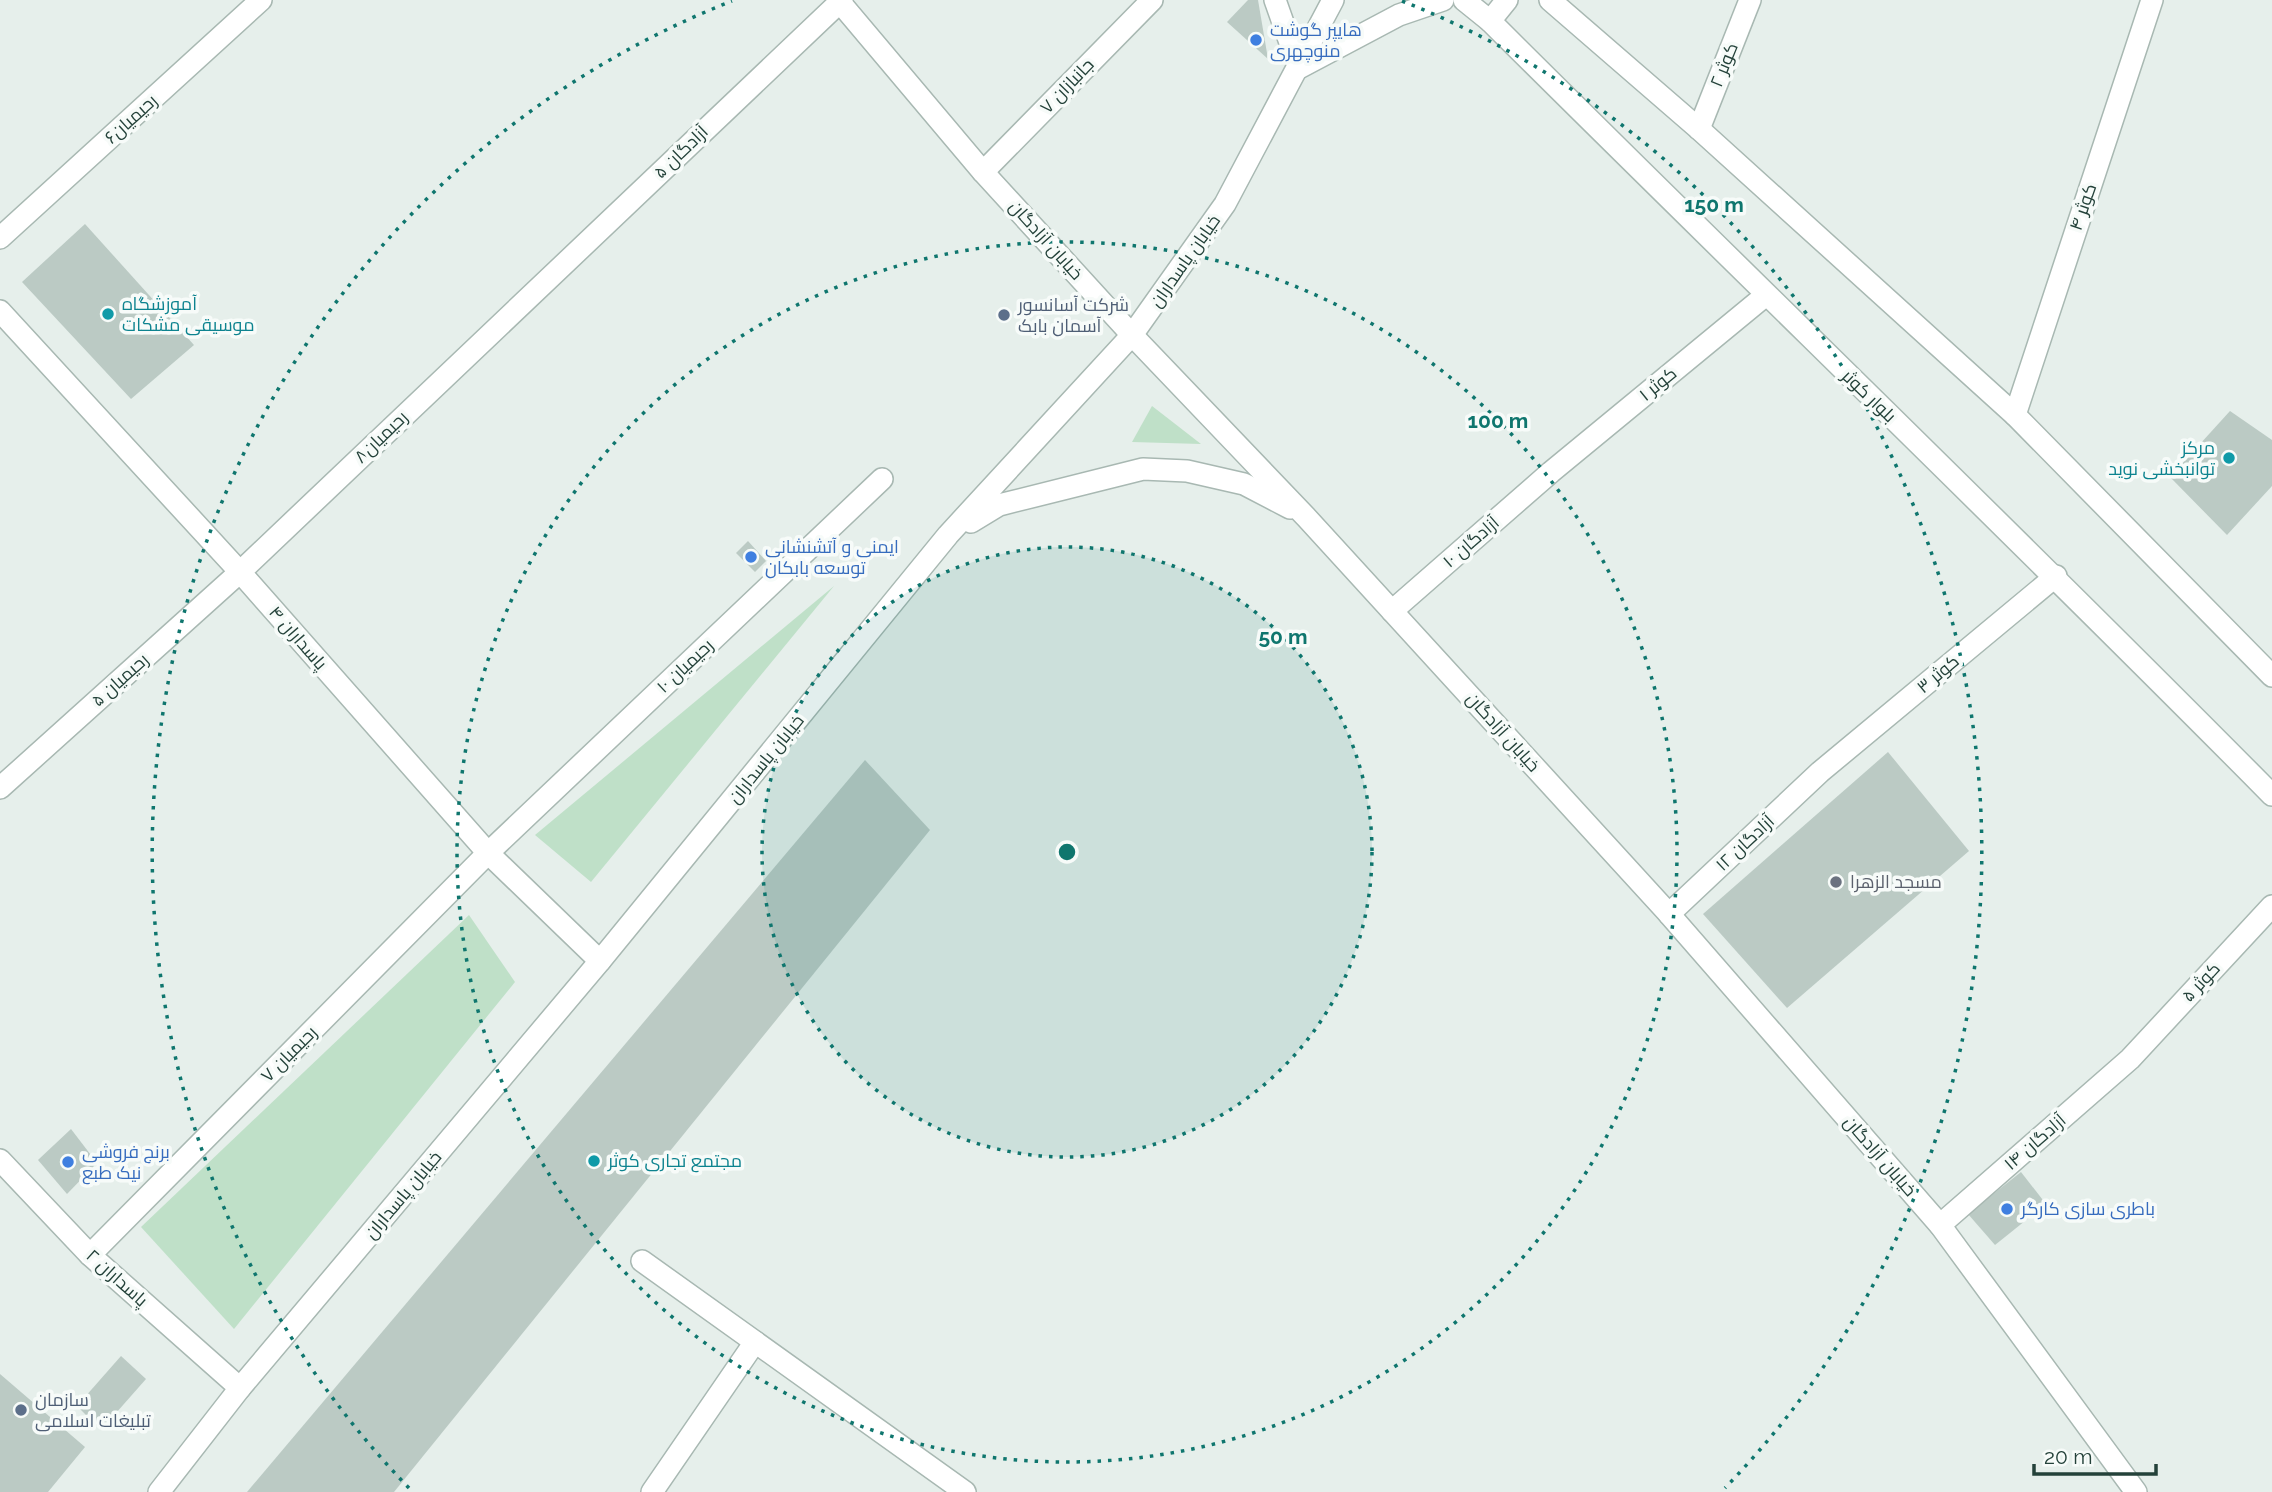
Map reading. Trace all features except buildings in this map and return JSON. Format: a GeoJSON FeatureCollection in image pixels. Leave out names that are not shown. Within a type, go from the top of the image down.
{"type":"FeatureCollection","features":[{"type":"Feature","properties":{"kind":"street","name":"رحیمیان۶"},"geometry":{"type":"LineString","coordinates":[[0,238],[261,0]]}},
{"type":"Feature","properties":{"kind":"street","name":"جانبازان ۷"},"geometry":{"type":"LineString","coordinates":[[983,172],[1152,0]]}},
{"type":"Feature","properties":{"kind":"street"},"geometry":{"type":"LineString","coordinates":[[1275,0],[1298,68],[1399,15],[1443,0]]}},
{"type":"Feature","properties":{"kind":"street","name":"خیابان پاسداران"},"geometry":{"type":"LineString","coordinates":[[159,1492],[240,1388],[600,961],[948,535],[1132,335],[1225,204],[1333,0]]}},
{"type":"Feature","properties":{"kind":"street","name":"بلوار کوثر"},"geometry":{"type":"LineString","coordinates":[[1464,0],[1490,20],[1766,295],[2056,576],[2272,795]]}},
{"type":"Feature","properties":{"kind":"street"},"geometry":{"type":"LineString","coordinates":[[1490,20],[1507,0]]}},
{"type":"Feature","properties":{"kind":"street"},"geometry":{"type":"LineString","coordinates":[[1550,0],[1699,129],[2015,415],[2272,676]]}},
{"type":"Feature","properties":{"kind":"street","name":"کوثر ۲"},"geometry":{"type":"LineString","coordinates":[[1699,129],[1750,0]]}},
{"type":"Feature","properties":{"kind":"street","name":"کوثر ۴"},"geometry":{"type":"LineString","coordinates":[[2015,415],[2152,0]]}},
{"type":"Feature","properties":{"kind":"street","name":"خیابان آزادگان"},"geometry":{"type":"LineString","coordinates":[[840,1],[983,172],[1132,335],[1306,517],[1670,914],[1940,1225],[2136,1492]]}},
{"type":"Feature","properties":{"kind":"street","name":"آزادگان ۵"},"geometry":{"type":"LineString","coordinates":[[523,303],[840,1]]}},
{"type":"Feature","properties":{"kind":"street","name":"کوثر ۱"},"geometry":{"type":"LineString","coordinates":[[1550,472],[1766,295]]}},
{"type":"Feature","properties":{"kind":"street","name":"رحیمیان۸"},"geometry":{"type":"LineString","coordinates":[[240,572],[523,303]]}},
{"type":"Feature","properties":{"kind":"street","name":"پاسداران ۴"},"geometry":{"type":"LineString","coordinates":[[0,311],[240,572],[488,853],[600,961]]}},
{"type":"Feature","properties":{"kind":"street"},"geometry":{"type":"LineString","coordinates":[[948,535],[999,505],[1143,469],[1187,471],[1244,484],[1306,517]]}},
{"type":"Feature","properties":{"kind":"street","name":"آزادگان ۱۰"},"geometry":{"type":"LineString","coordinates":[[1392,611],[1550,472]]}},
{"type":"Feature","properties":{"kind":"street","name":"رحیمیان ۱۰"},"geometry":{"type":"LineString","coordinates":[[488,853],[882,479]]}},
{"type":"Feature","properties":{"kind":"street","name":"رحیمیان ۵"},"geometry":{"type":"LineString","coordinates":[[0,788],[240,572]]}},
{"type":"Feature","properties":{"kind":"street","name":"کوثر ۳"},"geometry":{"type":"LineString","coordinates":[[1820,772],[2056,576]]}},
{"type":"Feature","properties":{"kind":"street","name":"آزادگان ۱۲"},"geometry":{"type":"LineString","coordinates":[[1670,914],[1820,772]]}},
{"type":"Feature","properties":{"kind":"street","name":"رحیمیان ۷"},"geometry":{"type":"LineString","coordinates":[[90,1255],[488,853]]}},
{"type":"Feature","properties":{"kind":"street","name":"کوثر ۵"},"geometry":{"type":"LineString","coordinates":[[2130,1059],[2272,906]]}},
{"type":"Feature","properties":{"kind":"street","name":"آزادگان ۱۴"},"geometry":{"type":"LineString","coordinates":[[1940,1225],[2130,1059]]}},
{"type":"Feature","properties":{"kind":"street","name":"پاسداران ۲"},"geometry":{"type":"LineString","coordinates":[[0,1160],[90,1255],[240,1388]]}},
{"type":"Feature","properties":{"kind":"street"},"geometry":{"type":"LineString","coordinates":[[642,1261],[965,1492]]}},
{"type":"Feature","properties":{"kind":"street"},"geometry":{"type":"LineString","coordinates":[[652,1492],[755,1342]]}},
{"type":"Feature","properties":{"kind":"green space"},"geometry":{"type":"Polygon","coordinates":[[[1152,406],[1201,444],[1132,442],[1152,406]]]}},
{"type":"Feature","properties":{"kind":"green space"},"geometry":{"type":"Polygon","coordinates":[[[834,586],[591,882],[535,835],[834,586]]]}},
{"type":"Feature","properties":{"kind":"green space"},"geometry":{"type":"Polygon","coordinates":[[[469,915],[515,982],[234,1329],[141,1227],[469,915]]]}},
{"type":"Feature","properties":{"kind":"place","name":"هایپر گوشت منوچهری"},"geometry":{"type":"Point","coordinates":[1256,40]}},
{"type":"Feature","properties":{"kind":"place","name":"آموزشگاه موسیقی مشکات"},"geometry":{"type":"Point","coordinates":[108,314]}},
{"type":"Feature","properties":{"kind":"place","name":"شرکت آسانسور آسمان بابک"},"geometry":{"type":"Point","coordinates":[1004,315]}},
{"type":"Feature","properties":{"kind":"place","name":"مرکز توانبخشی نوید"},"geometry":{"type":"Point","coordinates":[2229,458]}},
{"type":"Feature","properties":{"kind":"place","name":"ایمنی و آتشنشانی توسعه بابکان"},"geometry":{"type":"Point","coordinates":[751,557]}},
{"type":"Feature","properties":{"kind":"place","name":"مسجد الزهرا"},"geometry":{"type":"Point","coordinates":[1836,882]}},
{"type":"Feature","properties":{"kind":"place","name":"مجتمع تجاری کوثر"},"geometry":{"type":"Point","coordinates":[594,1161]}},
{"type":"Feature","properties":{"kind":"place","name":"برنج فروشی نیک طبع"},"geometry":{"type":"Point","coordinates":[68,1162]}},
{"type":"Feature","properties":{"kind":"place","name":"باطری سازی کارگر"},"geometry":{"type":"Point","coordinates":[2007,1209]}},
{"type":"Feature","properties":{"kind":"place","name":"سازمان تبلیغات اسلامی"},"geometry":{"type":"Point","coordinates":[21,1410]}}]}
